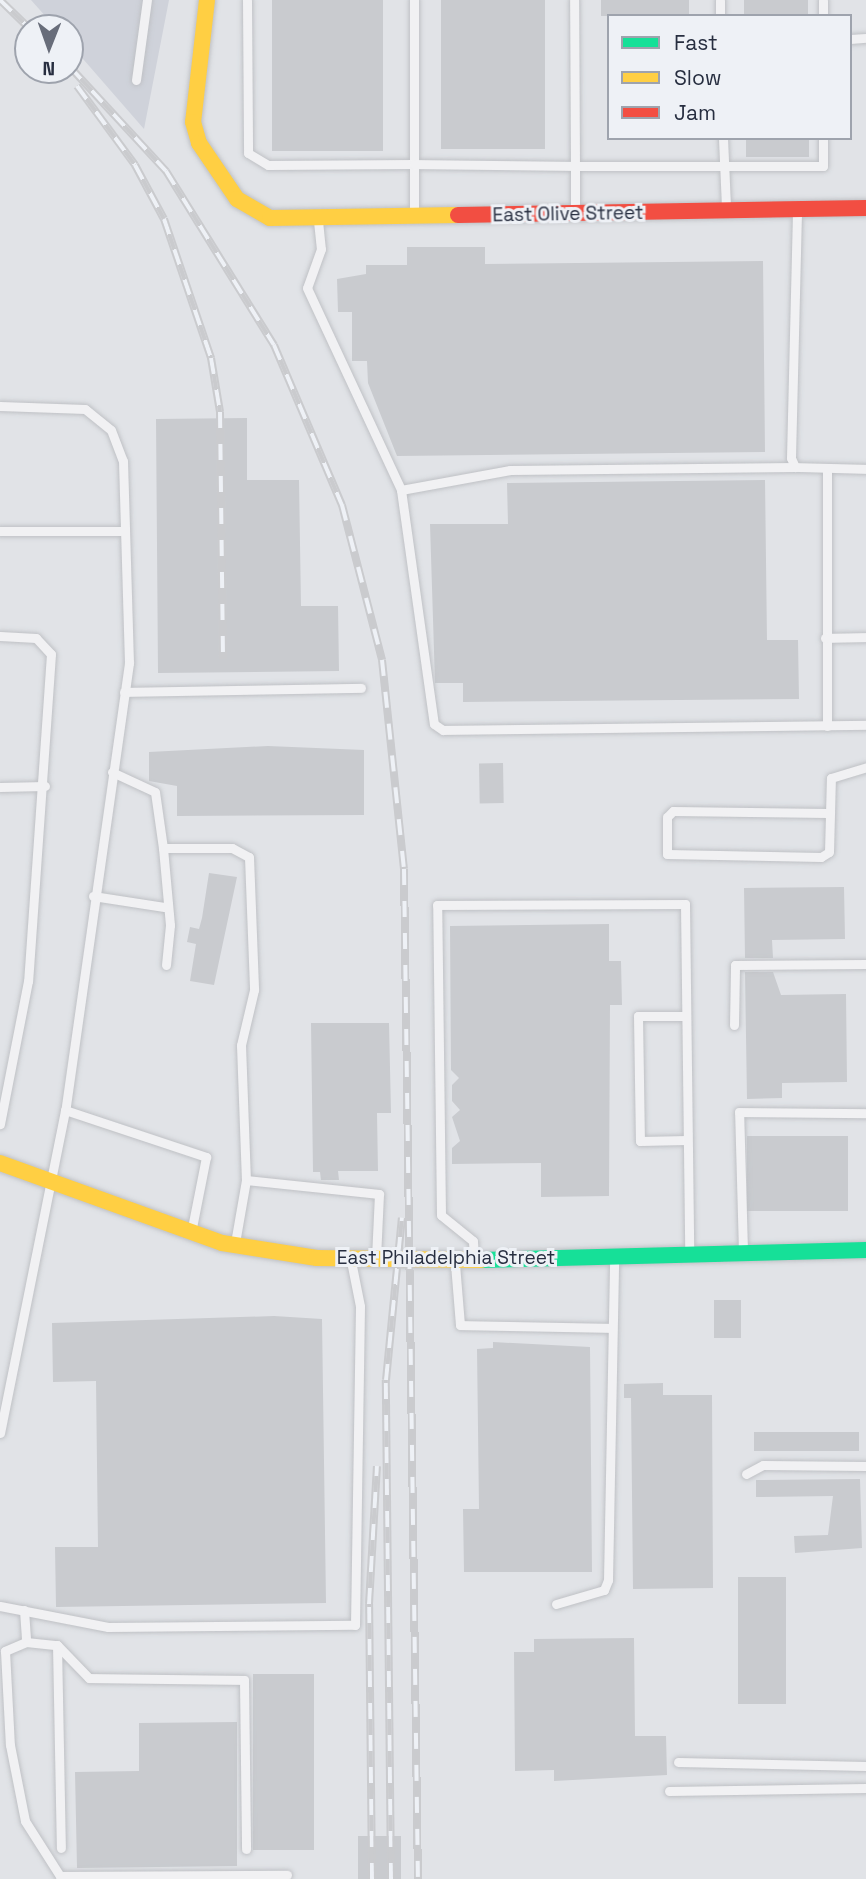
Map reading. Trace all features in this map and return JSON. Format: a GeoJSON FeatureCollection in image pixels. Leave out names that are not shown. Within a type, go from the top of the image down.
{"type":"FeatureCollection","features":[{"type":"Feature","properties":{"kind":"street","name":"East Olive Street"},"geometry":{"type":"LineString","coordinates":[[208,0],[193,122],[199,143],[237,199],[270,218],[318,221],[866,208]]}},
{"type":"Feature","properties":{"kind":"street","name":"East Philadelphia Street"},"geometry":{"type":"LineString","coordinates":[[0,1163],[47,1183],[191,1233],[235,1245],[351,1259],[456,1261],[866,1250]]}},
{"type":"Feature","properties":{"kind":"lane"},"geometry":{"type":"LineString","coordinates":[[136,80],[147,0]]}},
{"type":"Feature","properties":{"kind":"lane"},"geometry":{"type":"LineString","coordinates":[[247,0],[248,153],[268,164],[823,166],[823,140]]}},
{"type":"Feature","properties":{"kind":"lane"},"geometry":{"type":"LineString","coordinates":[[414,0],[414,218]]}},
{"type":"Feature","properties":{"kind":"lane"},"geometry":{"type":"LineString","coordinates":[[574,0],[575,214]]}},
{"type":"Feature","properties":{"kind":"lane"},"geometry":{"type":"LineString","coordinates":[[723,140],[726,211]]}},
{"type":"Feature","properties":{"kind":"lane"},"geometry":{"type":"LineString","coordinates":[[794,467],[794,261],[797,208]]}},
{"type":"Feature","properties":{"kind":"lane"},"geometry":{"type":"LineString","coordinates":[[318,221],[321,249],[307,288],[401,490],[434,724],[443,730],[866,725]]}},
{"type":"Feature","properties":{"kind":"lane"},"geometry":{"type":"LineString","coordinates":[[0,406],[85,409],[111,430],[123,461],[120,531],[129,663],[93,896],[65,1110],[47,1183],[0,1433]]}},
{"type":"Feature","properties":{"kind":"lane"},"geometry":{"type":"LineString","coordinates":[[401,490],[510,470],[794,467],[866,469]]}},
{"type":"Feature","properties":{"kind":"lane"},"geometry":{"type":"LineString","coordinates":[[827,470],[825,638],[828,726]]}},
{"type":"Feature","properties":{"kind":"lane"},"geometry":{"type":"LineString","coordinates":[[0,531],[120,531]]}},
{"type":"Feature","properties":{"kind":"lane"},"geometry":{"type":"LineString","coordinates":[[0,636],[36,638],[51,654],[45,786],[28,981],[3,1089],[0,1124]]}},
{"type":"Feature","properties":{"kind":"lane"},"geometry":{"type":"LineString","coordinates":[[825,638],[866,637]]}},
{"type":"Feature","properties":{"kind":"lane"},"geometry":{"type":"LineString","coordinates":[[124,692],[360,688]]}},
{"type":"Feature","properties":{"kind":"lane"},"geometry":{"type":"LineString","coordinates":[[827,813],[673,811],[667,817],[667,854],[821,857],[829,852],[827,813],[831,778],[866,766]]}},
{"type":"Feature","properties":{"kind":"lane"},"geometry":{"type":"LineString","coordinates":[[112,772],[155,792],[163,848],[166,965]]}},
{"type":"Feature","properties":{"kind":"lane"},"geometry":{"type":"LineString","coordinates":[[0,787],[45,786]]}},
{"type":"Feature","properties":{"kind":"lane"},"geometry":{"type":"LineString","coordinates":[[163,848],[232,848],[249,857],[254,990],[242,1045],[246,1180],[235,1245]]}},
{"type":"Feature","properties":{"kind":"lane"},"geometry":{"type":"LineString","coordinates":[[93,896],[164,907]]}},
{"type":"Feature","properties":{"kind":"lane"},"geometry":{"type":"LineString","coordinates":[[474,1260],[473,1241],[441,1215],[437,905],[685,904],[689,1254]]}},
{"type":"Feature","properties":{"kind":"lane"},"geometry":{"type":"LineString","coordinates":[[734,1025],[735,965],[866,964]]}},
{"type":"Feature","properties":{"kind":"lane"},"geometry":{"type":"LineString","coordinates":[[687,1016],[638,1016],[640,1141],[687,1140]]}},
{"type":"Feature","properties":{"kind":"lane"},"geometry":{"type":"LineString","coordinates":[[65,1110],[206,1157],[191,1233]]}},
{"type":"Feature","properties":{"kind":"lane"},"geometry":{"type":"LineString","coordinates":[[743,1252],[739,1112],[866,1114]]}},
{"type":"Feature","properties":{"kind":"lane"},"geometry":{"type":"LineString","coordinates":[[246,1180],[379,1194],[376,1261]]}},
{"type":"Feature","properties":{"kind":"lane"},"geometry":{"type":"LineString","coordinates":[[556,1604],[604,1590],[608,1580],[614,1256]]}},
{"type":"Feature","properties":{"kind":"lane"},"geometry":{"type":"LineString","coordinates":[[0,1606],[108,1627],[355,1625],[360,1306],[351,1259]]}},
{"type":"Feature","properties":{"kind":"lane"},"geometry":{"type":"LineString","coordinates":[[456,1261],[460,1325],[612,1328]]}},
{"type":"Feature","properties":{"kind":"lane"},"geometry":{"type":"LineString","coordinates":[[746,1474],[763,1465],[866,1466]]}},
{"type":"Feature","properties":{"kind":"lane"},"geometry":{"type":"LineString","coordinates":[[24,1610],[26,1642]]}},
{"type":"Feature","properties":{"kind":"lane"},"geometry":{"type":"LineString","coordinates":[[246,1849],[244,1680],[89,1678],[57,1645],[26,1642],[5,1651],[10,1745],[25,1821],[60,1876],[287,1875]]}},
{"type":"Feature","properties":{"kind":"lane"},"geometry":{"type":"LineString","coordinates":[[57,1645],[61,1848]]}},
{"type":"Feature","properties":{"kind":"lane"},"geometry":{"type":"LineString","coordinates":[[678,1762],[866,1766]]}},
{"type":"Feature","properties":{"kind":"lane"},"geometry":{"type":"LineString","coordinates":[[669,1791],[866,1788]]}},
{"type":"Feature","properties":{"kind":"shaded area"},"geometry":{"type":"Polygon","coordinates":[[[31,0],[169,0],[144,129],[84,60],[84,14],[44,14],[31,0]]]}},
{"type":"Feature","properties":{"kind":"building"},"geometry":{"type":"Polygon","coordinates":[[[272,0],[383,0],[383,151],[272,151],[272,0]]]}},
{"type":"Feature","properties":{"kind":"building"},"geometry":{"type":"Polygon","coordinates":[[[441,0],[545,0],[545,149],[441,149],[441,0]]]}},
{"type":"Feature","properties":{"kind":"building"},"geometry":{"type":"Polygon","coordinates":[[[601,0],[689,0],[689,14],[601,16],[601,0]]]}},
{"type":"Feature","properties":{"kind":"building"},"geometry":{"type":"Polygon","coordinates":[[[744,0],[808,0],[808,14],[744,14],[744,0]]]}},
{"type":"Feature","properties":{"kind":"building"},"geometry":{"type":"Polygon","coordinates":[[[746,140],[809,140],[809,157],[746,157],[746,140]]]}},
{"type":"Feature","properties":{"kind":"building"},"geometry":{"type":"Polygon","coordinates":[[[407,247],[485,247],[485,264],[763,261],[765,452],[397,456],[368,383],[367,361],[352,361],[352,312],[338,312],[337,279],[366,274],[366,265],[407,265],[407,247]]]}},
{"type":"Feature","properties":{"kind":"building"},"geometry":{"type":"Polygon","coordinates":[[[247,418],[247,480],[299,480],[301,606],[338,606],[339,671],[158,673],[156,419],[247,418]]]}},
{"type":"Feature","properties":{"kind":"building"},"geometry":{"type":"Polygon","coordinates":[[[765,480],[767,640],[798,640],[799,699],[463,702],[463,683],[435,683],[430,524],[508,524],[507,483],[765,480]]]}},
{"type":"Feature","properties":{"kind":"building"},"geometry":{"type":"Polygon","coordinates":[[[268,746],[364,750],[364,815],[177,816],[177,786],[149,781],[149,752],[268,746]]]}},
{"type":"Feature","properties":{"kind":"building"},"geometry":{"type":"Polygon","coordinates":[[[479,763],[503,763],[504,803],[480,803],[479,763]]]}},
{"type":"Feature","properties":{"kind":"building"},"geometry":{"type":"Polygon","coordinates":[[[209,873],[237,877],[214,985],[190,981],[196,944],[187,942],[190,927],[199,929],[209,873]]]}},
{"type":"Feature","properties":{"kind":"building"},"geometry":{"type":"Polygon","coordinates":[[[844,887],[845,939],[772,940],[773,958],[745,958],[744,888],[844,887]]]}},
{"type":"Feature","properties":{"kind":"building"},"geometry":{"type":"Polygon","coordinates":[[[609,924],[609,961],[621,961],[622,1005],[610,1005],[609,1196],[541,1197],[541,1163],[452,1164],[452,1148],[460,1141],[452,1117],[460,1110],[452,1101],[452,1085],[459,1078],[451,1070],[450,926],[609,924]]]}},
{"type":"Feature","properties":{"kind":"building"},"geometry":{"type":"Polygon","coordinates":[[[745,972],[773,972],[781,995],[846,994],[847,1082],[782,1083],[782,1098],[747,1099],[745,972]]]}},
{"type":"Feature","properties":{"kind":"building"},"geometry":{"type":"Polygon","coordinates":[[[311,1023],[389,1023],[391,1113],[377,1113],[378,1171],[338,1171],[339,1180],[321,1180],[320,1172],[313,1172],[311,1023]]]}},
{"type":"Feature","properties":{"kind":"building"},"geometry":{"type":"Polygon","coordinates":[[[747,1136],[848,1136],[848,1211],[747,1211],[747,1136]]]}},
{"type":"Feature","properties":{"kind":"building"},"geometry":{"type":"Polygon","coordinates":[[[714,1300],[741,1300],[741,1338],[714,1338],[714,1300]]]}},
{"type":"Feature","properties":{"kind":"building"},"geometry":{"type":"Polygon","coordinates":[[[274,1316],[322,1319],[326,1603],[56,1607],[55,1547],[98,1547],[96,1381],[53,1382],[52,1323],[274,1316]]]}},
{"type":"Feature","properties":{"kind":"building"},"geometry":{"type":"Polygon","coordinates":[[[493,1342],[590,1347],[592,1572],[464,1572],[463,1509],[479,1509],[477,1349],[493,1348],[493,1342]]]}},
{"type":"Feature","properties":{"kind":"building"},"geometry":{"type":"Polygon","coordinates":[[[663,1383],[663,1395],[712,1395],[713,1588],[633,1589],[631,1398],[624,1398],[624,1384],[663,1383]]]}},
{"type":"Feature","properties":{"kind":"building"},"geometry":{"type":"Polygon","coordinates":[[[754,1432],[859,1432],[859,1451],[754,1451],[754,1432]]]}},
{"type":"Feature","properties":{"kind":"building"},"geometry":{"type":"Polygon","coordinates":[[[860,1479],[862,1548],[795,1553],[794,1536],[828,1535],[833,1496],[756,1497],[756,1480],[860,1479]]]}},
{"type":"Feature","properties":{"kind":"building"},"geometry":{"type":"Polygon","coordinates":[[[738,1577],[786,1577],[786,1704],[738,1704],[738,1577]]]}},
{"type":"Feature","properties":{"kind":"building"},"geometry":{"type":"Polygon","coordinates":[[[634,1638],[635,1736],[666,1736],[667,1775],[554,1781],[554,1770],[515,1771],[514,1652],[534,1652],[534,1639],[634,1638]]]}},
{"type":"Feature","properties":{"kind":"building"},"geometry":{"type":"Polygon","coordinates":[[[253,1674],[314,1674],[314,1850],[253,1850],[253,1674]]]}},
{"type":"Feature","properties":{"kind":"building"},"geometry":{"type":"Polygon","coordinates":[[[237,1722],[237,1866],[77,1868],[75,1772],[139,1771],[139,1723],[237,1722]]]}},
{"type":"Feature","properties":{"kind":"building"},"geometry":{"type":"Polygon","coordinates":[[[358,1836],[401,1836],[401,1879],[358,1879],[358,1836]]]}},
{"type":"Feature","properties":{"kind":"railway"},"geometry":{"type":"LineString","coordinates":[[0,0],[14,14]]}},
{"type":"Feature","properties":{"kind":"railway"},"geometry":{"type":"LineString","coordinates":[[84,82],[166,171],[274,345],[342,505],[382,660],[404,869],[418,1879]]}},
{"type":"Feature","properties":{"kind":"railway"},"geometry":{"type":"LineString","coordinates":[[77,86],[135,165],[164,219],[211,358],[220,412],[223,659]]}},
{"type":"Feature","properties":{"kind":"railway"},"geometry":{"type":"LineString","coordinates":[[391,1879],[386,1380],[402,1218]]}},
{"type":"Feature","properties":{"kind":"railway"},"geometry":{"type":"LineString","coordinates":[[372,1879],[369,1604],[377,1466]]}},
{"type":"Feature","properties":{"kind":"traffic: fast"},"geometry":{"type":"LineString","coordinates":[[481,1260],[866,1250]]}},
{"type":"Feature","properties":{"kind":"traffic: slow"},"geometry":{"type":"LineString","coordinates":[[207,0],[193,122],[199,143],[237,199],[270,218],[458,215]]}},
{"type":"Feature","properties":{"kind":"traffic: slow"},"geometry":{"type":"LineString","coordinates":[[0,1163],[222,1243],[317,1258],[481,1260]]}},
{"type":"Feature","properties":{"kind":"traffic: jam"},"geometry":{"type":"LineString","coordinates":[[458,215],[866,208]]}}]}
